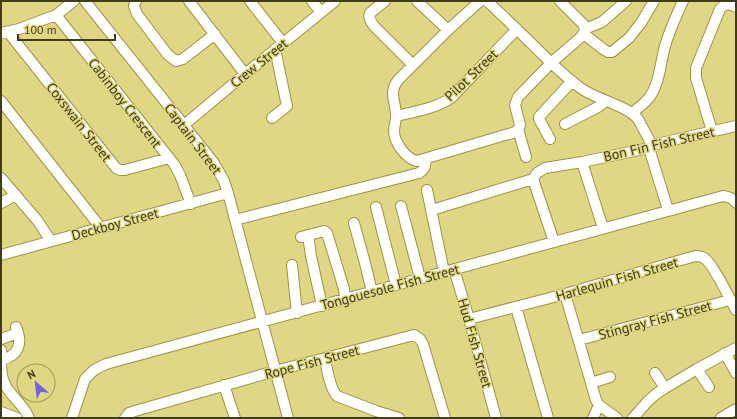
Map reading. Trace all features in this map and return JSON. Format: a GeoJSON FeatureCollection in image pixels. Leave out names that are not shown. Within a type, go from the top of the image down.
{"type":"FeatureCollection","features":[{"type":"Feature","properties":{"kind":"street"},"geometry":{"type":"LineString","coordinates":[[5,33],[56,16],[74,1]]}},
{"type":"Feature","properties":{"kind":"street","name":"Captain Street"},"geometry":{"type":"LineString","coordinates":[[85,1],[214,163],[224,181],[288,418]]}},
{"type":"Feature","properties":{"kind":"street"},"geometry":{"type":"LineString","coordinates":[[136,1],[134,6],[137,14],[168,55],[176,61],[183,58],[215,34]]}},
{"type":"Feature","properties":{"kind":"street"},"geometry":{"type":"LineString","coordinates":[[189,1],[245,74]]}},
{"type":"Feature","properties":{"kind":"street"},"geometry":{"type":"LineString","coordinates":[[250,1],[279,46],[290,103],[272,118]]}},
{"type":"Feature","properties":{"kind":"street"},"geometry":{"type":"LineString","coordinates":[[312,1],[321,12]]}},
{"type":"Feature","properties":{"kind":"street","name":"Crew Street"},"geometry":{"type":"LineString","coordinates":[[184,125],[335,1]]}},
{"type":"Feature","properties":{"kind":"street"},"geometry":{"type":"LineString","coordinates":[[385,1],[370,13],[370,20],[374,26],[413,65]]}},
{"type":"Feature","properties":{"kind":"street"},"geometry":{"type":"LineString","coordinates":[[417,1],[448,30]]}},
{"type":"Feature","properties":{"kind":"street"},"geometry":{"type":"LineString","coordinates":[[480,1],[448,30],[394,84],[393,95],[396,116],[394,132],[397,143],[403,152],[417,161],[515,132],[519,127]]}},
{"type":"Feature","properties":{"kind":"street"},"geometry":{"type":"LineString","coordinates":[[487,1],[551,63],[583,90],[632,113],[638,119],[651,147],[668,210]]}},
{"type":"Feature","properties":{"kind":"street"},"geometry":{"type":"LineString","coordinates":[[526,157],[519,127],[516,101],[551,63],[581,37],[584,31],[583,24],[560,1]]}},
{"type":"Feature","properties":{"kind":"street"},"geometry":{"type":"LineString","coordinates":[[584,31],[602,22],[614,5],[625,1]]}},
{"type":"Feature","properties":{"kind":"street"},"geometry":{"type":"LineString","coordinates":[[584,31],[603,50],[612,52],[629,38],[641,23],[654,1]]}},
{"type":"Feature","properties":{"kind":"street"},"geometry":{"type":"LineString","coordinates":[[632,113],[648,99],[654,89],[659,74],[664,49],[673,23],[683,1]]}},
{"type":"Feature","properties":{"kind":"street"},"geometry":{"type":"LineString","coordinates":[[712,131],[696,78],[696,68],[720,9],[724,5],[728,4],[736,7]]}},
{"type":"Feature","properties":{"kind":"street","name":"Cabinboy Crescent"},"geometry":{"type":"LineString","coordinates":[[56,16],[169,158],[180,175],[191,204]]}},
{"type":"Feature","properties":{"kind":"street","name":"Pilot Street"},"geometry":{"type":"LineString","coordinates":[[396,116],[447,101],[517,29]]}},
{"type":"Feature","properties":{"kind":"street","name":"Coxswain Street"},"geometry":{"type":"LineString","coordinates":[[5,33],[116,168],[125,170],[169,158]]}},
{"type":"Feature","properties":{"kind":"street"},"geometry":{"type":"LineString","coordinates":[[550,139],[539,117],[572,81]]}},
{"type":"Feature","properties":{"kind":"street"},"geometry":{"type":"LineString","coordinates":[[565,124],[598,107],[606,101]]}},
{"type":"Feature","properties":{"kind":"street"},"geometry":{"type":"LineString","coordinates":[[2,105],[101,228]]}},
{"type":"Feature","properties":{"kind":"street","name":"Bon Fin Fish Street"},"geometry":{"type":"LineString","coordinates":[[432,210],[533,179],[538,173],[546,168],[651,147],[736,126]]}},
{"type":"Feature","properties":{"kind":"street"},"geometry":{"type":"LineString","coordinates":[[235,220],[418,173],[425,167],[425,159]]}},
{"type":"Feature","properties":{"kind":"street"},"geometry":{"type":"LineString","coordinates":[[582,162],[602,228]]}},
{"type":"Feature","properties":{"kind":"street"},"geometry":{"type":"LineString","coordinates":[[1,178],[37,220],[51,241]]}},
{"type":"Feature","properties":{"kind":"street"},"geometry":{"type":"LineString","coordinates":[[533,179],[554,242]]}},
{"type":"Feature","properties":{"kind":"street","name":"Hud Fish Street"},"geometry":{"type":"LineString","coordinates":[[428,190],[432,210],[449,270],[469,319],[496,418]]}},
{"type":"Feature","properties":{"kind":"street","name":"Deckboy Street"},"geometry":{"type":"LineString","coordinates":[[1,255],[228,193]]}},
{"type":"Feature","properties":{"kind":"street"},"geometry":{"type":"LineString","coordinates":[[1,203],[16,195]]}},
{"type":"Feature","properties":{"kind":"street","name":"Tongouesole Fish Street"},"geometry":{"type":"LineString","coordinates":[[72,418],[84,382],[88,375],[98,368],[110,363],[668,210],[723,196],[732,198],[736,203]]}},
{"type":"Feature","properties":{"kind":"street"},"geometry":{"type":"LineString","coordinates":[[401,206],[420,278]]}},
{"type":"Feature","properties":{"kind":"street"},"geometry":{"type":"LineString","coordinates":[[376,207],[396,285]]}},
{"type":"Feature","properties":{"kind":"street"},"geometry":{"type":"LineString","coordinates":[[354,223],[372,292]]}},
{"type":"Feature","properties":{"kind":"street"},"geometry":{"type":"LineString","coordinates":[[322,306],[305,236],[324,231],[327,233],[344,289],[345,299]]}},
{"type":"Feature","properties":{"kind":"street","name":"Harlequin Fish Street"},"geometry":{"type":"LineString","coordinates":[[469,319],[565,294],[695,256],[704,257],[710,264],[736,310]]}},
{"type":"Feature","properties":{"kind":"street"},"geometry":{"type":"LineString","coordinates":[[292,265],[297,312]]}},
{"type":"Feature","properties":{"kind":"street"},"geometry":{"type":"LineString","coordinates":[[565,294],[596,400],[617,418]]}},
{"type":"Feature","properties":{"kind":"street","name":"Stingray Fish Street"},"geometry":{"type":"LineString","coordinates":[[579,340],[730,300]]}},
{"type":"Feature","properties":{"kind":"street"},"geometry":{"type":"LineString","coordinates":[[516,307],[548,418]]}},
{"type":"Feature","properties":{"kind":"street"},"geometry":{"type":"LineString","coordinates":[[1,340],[17,330],[20,341],[19,347],[14,354],[1,360]]}},
{"type":"Feature","properties":{"kind":"street","name":"Rope Fish Street"},"geometry":{"type":"LineString","coordinates":[[125,418],[132,412],[224,385],[414,335],[420,339],[423,344],[443,418]]}},
{"type":"Feature","properties":{"kind":"street"},"geometry":{"type":"LineString","coordinates":[[634,418],[656,394],[697,369],[736,348]]}},
{"type":"Feature","properties":{"kind":"street"},"geometry":{"type":"LineString","coordinates":[[1,350],[4,382],[8,391],[29,418]]}},
{"type":"Feature","properties":{"kind":"street"},"geometry":{"type":"LineString","coordinates":[[725,353],[736,373]]}},
{"type":"Feature","properties":{"kind":"street"},"geometry":{"type":"LineString","coordinates":[[325,359],[334,394],[376,411],[399,418]]}},
{"type":"Feature","properties":{"kind":"street"},"geometry":{"type":"LineString","coordinates":[[697,369],[709,388]]}},
{"type":"Feature","properties":{"kind":"street"},"geometry":{"type":"LineString","coordinates":[[655,373],[665,388]]}},
{"type":"Feature","properties":{"kind":"street"},"geometry":{"type":"LineString","coordinates":[[591,383],[610,377]]}},
{"type":"Feature","properties":{"kind":"street"},"geometry":{"type":"LineString","coordinates":[[224,385],[235,418]]}},
{"type":"Feature","properties":{"kind":"street"},"geometry":{"type":"LineString","coordinates":[[593,418],[600,405]]}},
{"type":"Feature","properties":{"kind":"street"},"geometry":{"type":"LineString","coordinates":[[721,418],[736,409]]}},
{"type":"Feature","properties":{"kind":"street"},"geometry":{"type":"LineString","coordinates":[[1,412],[17,418]]}}]}
